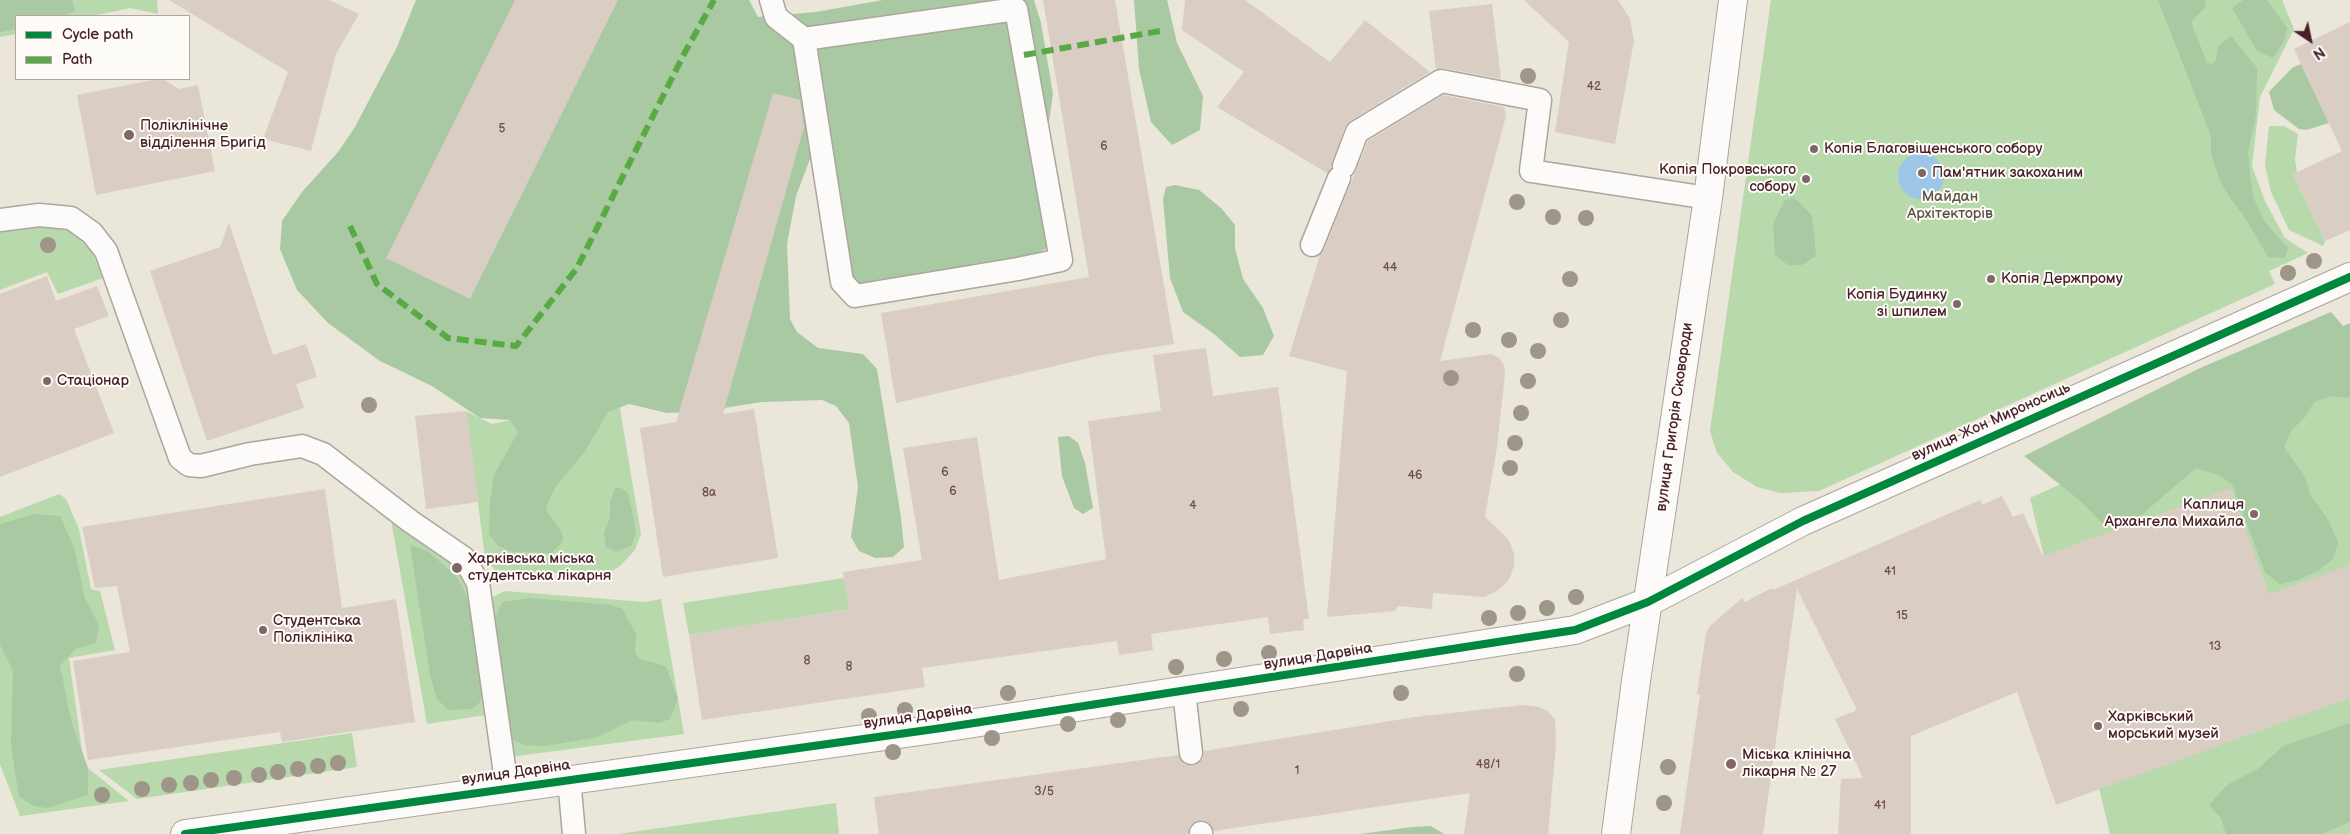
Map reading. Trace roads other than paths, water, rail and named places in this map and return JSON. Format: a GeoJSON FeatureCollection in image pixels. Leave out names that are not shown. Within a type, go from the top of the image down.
{"type":"FeatureCollection","features":[{"type":"Feature","properties":{"kind":"street","name":"вулиця Григорія Сковороди"},"geometry":{"type":"LineString","coordinates":[[1616,834],[1648,602],[1708,198],[1733,0]]}},
{"type":"Feature","properties":{"kind":"street","name":"вулиця Жон Мироносиць"},"geometry":{"type":"LineString","coordinates":[[1648,602],[1803,521],[2350,277]]}},
{"type":"Feature","properties":{"kind":"street","name":"вулиця Дарвіна"},"geometry":{"type":"LineString","coordinates":[[185,834],[942,728],[1575,630],[1648,602]]}},
{"type":"Feature","properties":{"kind":"lane"},"geometry":{"type":"LineString","coordinates":[[771,0],[776,17],[804,39],[808,54],[842,282],[855,296],[1061,260],[1016,9],[804,39]]}},
{"type":"Feature","properties":{"kind":"lane"},"geometry":{"type":"LineString","coordinates":[[1312,245],[1358,132],[1441,81],[1540,100],[1531,171],[1708,198]]}},
{"type":"Feature","properties":{"kind":"lane"},"geometry":{"type":"LineString","coordinates":[[0,220],[39,215],[70,218],[92,233],[106,251],[180,458],[189,466],[201,466],[250,454],[302,446],[323,454],[410,521],[464,558],[478,583],[507,788]]}},
{"type":"Feature","properties":{"kind":"lane"},"geometry":{"type":"LineString","coordinates":[[1184,691],[1192,753]]}},
{"type":"Feature","properties":{"kind":"lane"},"geometry":{"type":"LineString","coordinates":[[569,779],[574,834]]}},
{"type":"Feature","properties":{"kind":"water"},"geometry":{"type":"Polygon","coordinates":[[[1916,153],[1926,153],[1940,163],[1944,176],[1940,189],[1934,195],[1926,199],[1916,199],[1902,189],[1898,181],[1898,171],[1908,157],[1916,153]]]}},
{"type":"Feature","properties":{"kind":"place","name":"Поліклінічне відділення Бригід"},"geometry":{"type":"Point","coordinates":[129,135]}},
{"type":"Feature","properties":{"kind":"place","name":"Копія Благовіщенського собору"},"geometry":{"type":"Point","coordinates":[1814,149]}},
{"type":"Feature","properties":{"kind":"place","name":"Пам'ятник закоханим"},"geometry":{"type":"Point","coordinates":[1922,173]}},
{"type":"Feature","properties":{"kind":"place","name":"Копія Покровського собору"},"geometry":{"type":"Point","coordinates":[1806,179]}},
{"type":"Feature","properties":{"kind":"place","name":"Копія Держпрому"},"geometry":{"type":"Point","coordinates":[1991,279]}},
{"type":"Feature","properties":{"kind":"place","name":"Копія Будинку зі шпилем"},"geometry":{"type":"Point","coordinates":[1957,304]}},
{"type":"Feature","properties":{"kind":"place","name":"Стаціонар"},"geometry":{"type":"Point","coordinates":[47,381]}},
{"type":"Feature","properties":{"kind":"place","name":"Каплиця Архангела Михайла"},"geometry":{"type":"Point","coordinates":[2254,514]}},
{"type":"Feature","properties":{"kind":"place","name":"Харківська міська студентська лікарня"},"geometry":{"type":"Point","coordinates":[457,568]}},
{"type":"Feature","properties":{"kind":"place","name":"Студентська Поліклініка"},"geometry":{"type":"Point","coordinates":[263,630]}},
{"type":"Feature","properties":{"kind":"place","name":"Харківський морський музей"},"geometry":{"type":"Point","coordinates":[2098,726]}},
{"type":"Feature","properties":{"kind":"place","name":"Міська клінічна лікарня № 27"},"geometry":{"type":"Point","coordinates":[1731,764]}},
{"type":"Feature","properties":{"kind":"park label","name":"Майдан Архітекторів"},"geometry":{"type":"Point","coordinates":[1950,206]}}]}
